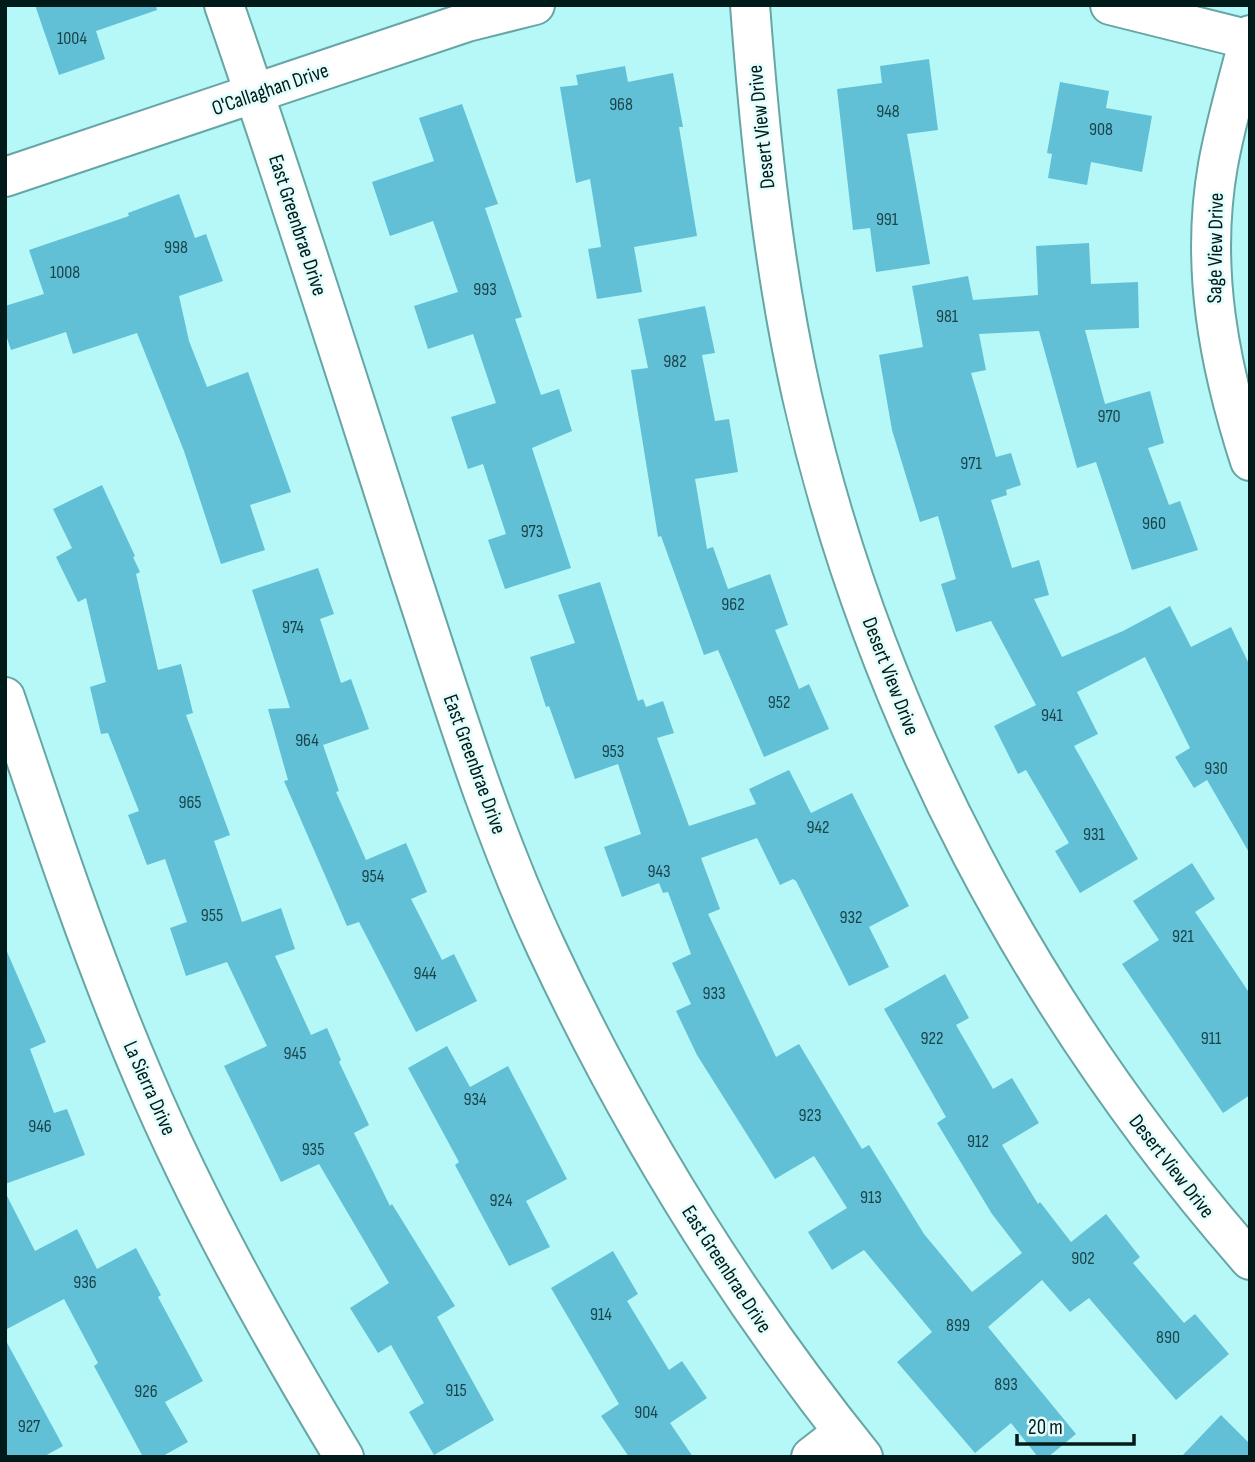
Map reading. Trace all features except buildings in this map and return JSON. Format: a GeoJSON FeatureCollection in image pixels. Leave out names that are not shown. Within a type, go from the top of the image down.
{"type":"FeatureCollection","features":[{"type":"Feature","properties":{"kind":"street","name":"East Greenbrae Drive"},"geometry":{"type":"LineString","coordinates":[[224,5],[480,787],[545,945],[616,1086],[690,1214],[775,1341],[853,1444]]}},
{"type":"Feature","properties":{"kind":"street","name":"O'Callaghan Drive"},"geometry":{"type":"LineString","coordinates":[[5,177],[467,22],[535,5]]}},
{"type":"Feature","properties":{"kind":"street","name":"Desert View Drive"},"geometry":{"type":"LineString","coordinates":[[750,5],[775,256],[802,397],[837,528],[881,656],[937,788],[992,896],[1056,1004],[1129,1111],[1194,1195],[1250,1259]]}},
{"type":"Feature","properties":{"kind":"street"},"geometry":{"type":"LineString","coordinates":[[1110,5],[1249,38]]}},
{"type":"Feature","properties":{"kind":"street","name":"Sage View Drive"},"geometry":{"type":"LineString","coordinates":[[1249,38],[1218,166],[1211,246],[1215,324],[1227,391],[1250,461]]}},
{"type":"Feature","properties":{"kind":"street","name":"La Sierra Drive"},"geometry":{"type":"LineString","coordinates":[[5,697],[77,913],[143,1078],[223,1245],[344,1457]]}},
{"type":"Feature","properties":{"kind":"street"},"geometry":{"type":"LineString","coordinates":[[811,1457],[853,1444]]}}]}
